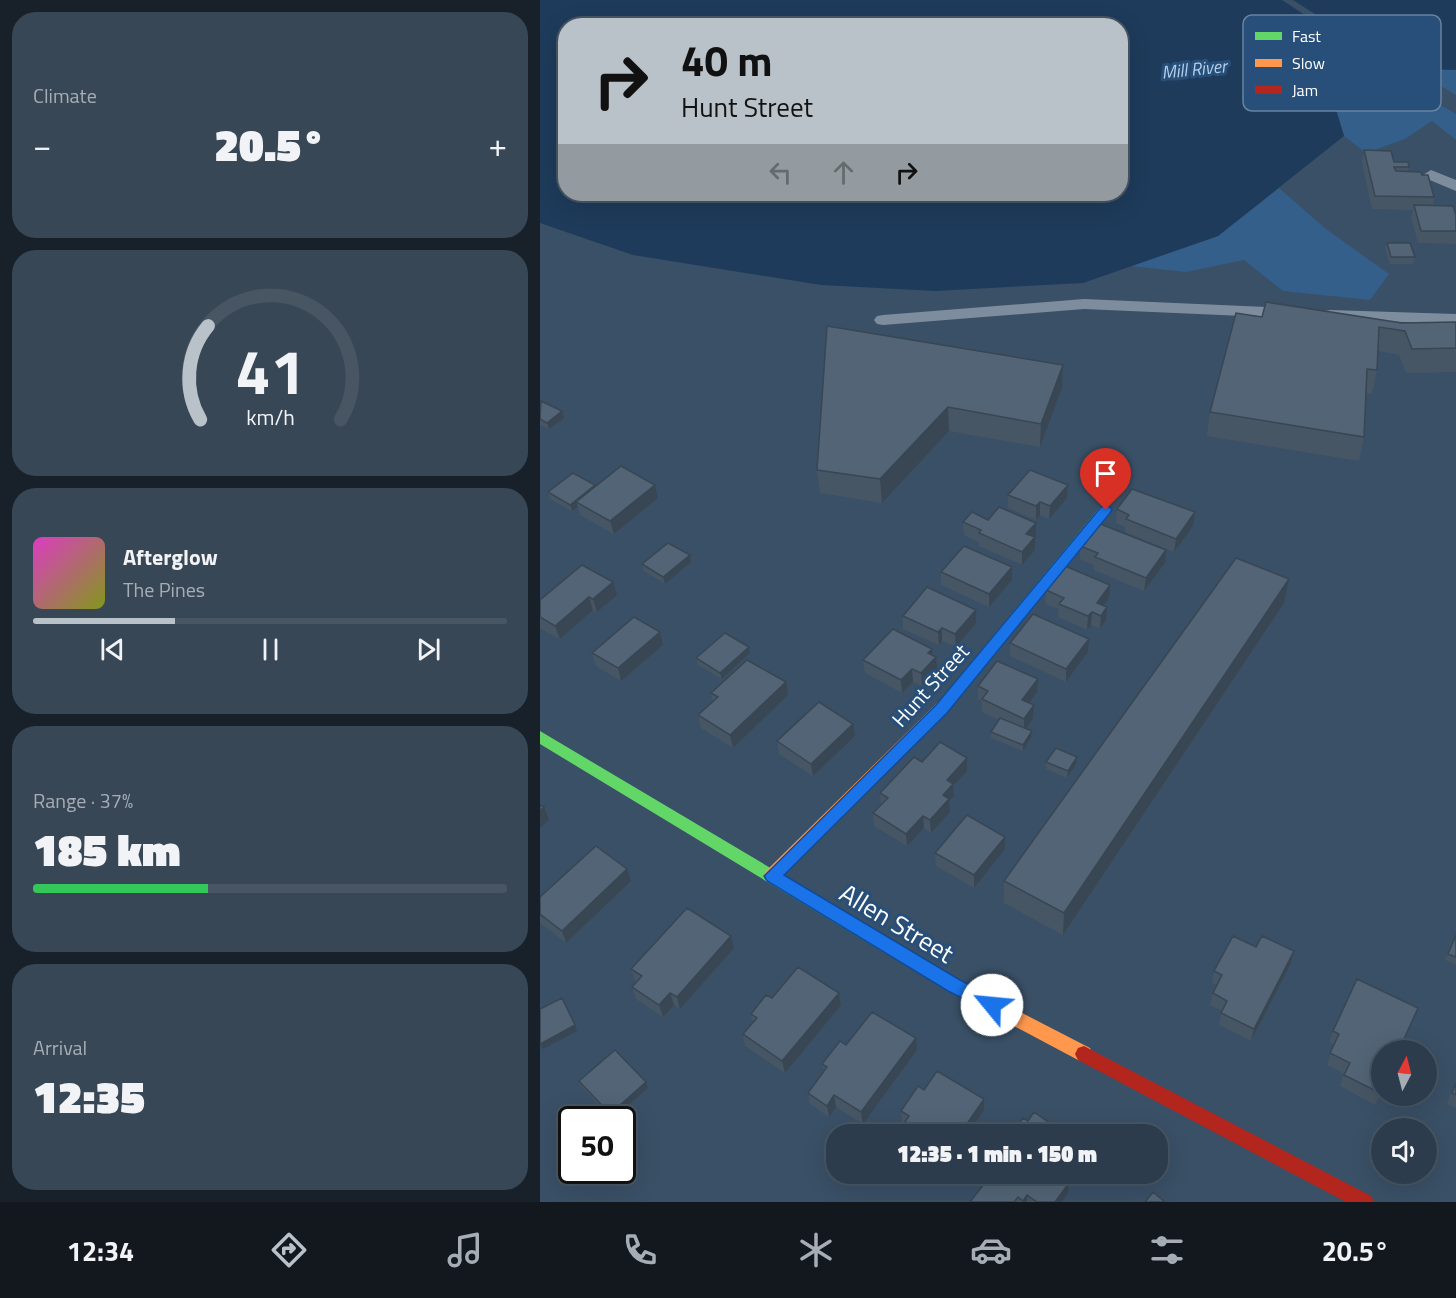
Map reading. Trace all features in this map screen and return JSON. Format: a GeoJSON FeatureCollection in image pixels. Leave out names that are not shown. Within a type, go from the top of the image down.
{"type":"FeatureCollection","features":[{"type":"Feature","properties":{"kind":"main road","name":"Hunt Street"},"geometry":{"type":"LineString","coordinates":[[772,876],[941,709],[1106,510]]}},
{"type":"Feature","properties":{"kind":"main road","name":"Allen Street"},"geometry":{"type":"LineString","coordinates":[[540,737],[954,986],[1365,1202]]}},
{"type":"Feature","properties":{"kind":"lane"},"geometry":{"type":"LineString","coordinates":[[1431,175],[1456,186]]}},
{"type":"Feature","properties":{"kind":"lane"},"geometry":{"type":"LineString","coordinates":[[883,320],[1084,304],[1456,319]]}},
{"type":"Feature","properties":{"kind":"shaded area"},"geometry":{"type":"Polygon","coordinates":[[[1441,70],[1456,70],[1456,95],[1441,86],[1441,70]]]}},
{"type":"Feature","properties":{"kind":"shaded area"},"geometry":{"type":"Polygon","coordinates":[[[1441,105],[1456,114],[1456,140],[1432,121],[1405,139],[1366,153],[1344,136],[1336,111],[1441,111],[1441,105]]]}},
{"type":"Feature","properties":{"kind":"shaded area"},"geometry":{"type":"Polygon","coordinates":[[[1279,188],[1326,229],[1389,274],[1370,300],[1283,291],[1244,260],[1186,272],[1131,266],[1218,236],[1279,188]]]}},
{"type":"Feature","properties":{"kind":"water","name":"Mill River"},"geometry":{"type":"Polygon","coordinates":[[[540,0],[1456,0],[1456,70],[1441,70],[1441,15],[1243,15],[1243,111],[1337,111],[1344,136],[1218,236],[1083,283],[935,291],[821,285],[633,255],[540,223],[540,0]]]}},
{"type":"Feature","properties":{"kind":"pier"},"geometry":{"type":"Polygon","coordinates":[[[1282,0],[1293,0],[1316,15],[1305,15],[1282,0]]]}},
{"type":"Feature","properties":{"kind":"building"},"geometry":{"type":"Polygon","coordinates":[[[1364,150],[1391,151],[1394,162],[1408,162],[1409,167],[1394,167],[1396,171],[1421,172],[1422,175],[1428,175],[1434,197],[1375,196],[1364,150]]]}},
{"type":"Feature","properties":{"kind":"building"},"geometry":{"type":"Polygon","coordinates":[[[1414,205],[1453,206],[1456,215],[1456,231],[1421,231],[1414,205]]]}},
{"type":"Feature","properties":{"kind":"building"},"geometry":{"type":"Polygon","coordinates":[[[1387,243],[1410,243],[1415,257],[1391,257],[1387,243]]]}},
{"type":"Feature","properties":{"kind":"building"},"geometry":{"type":"Polygon","coordinates":[[[1266,302],[1402,323],[1456,322],[1456,348],[1412,349],[1405,331],[1379,327],[1377,370],[1367,369],[1364,437],[1210,412],[1236,313],[1262,317],[1266,302]]]}},
{"type":"Feature","properties":{"kind":"building"},"geometry":{"type":"Polygon","coordinates":[[[827,326],[1063,365],[1041,424],[948,407],[880,479],[817,470],[827,326]]]}},
{"type":"Feature","properties":{"kind":"building"},"geometry":{"type":"Polygon","coordinates":[[[541,401],[562,411],[547,423],[540,419],[541,401]]]}},
{"type":"Feature","properties":{"kind":"building"},"geometry":{"type":"Polygon","coordinates":[[[621,466],[655,485],[610,521],[576,502],[621,466]]]}},
{"type":"Feature","properties":{"kind":"building"},"geometry":{"type":"Polygon","coordinates":[[[1030,470],[1068,485],[1050,506],[1040,502],[1036,506],[1008,495],[1030,470]]]}},
{"type":"Feature","properties":{"kind":"building"},"geometry":{"type":"Polygon","coordinates":[[[573,473],[595,485],[570,505],[548,492],[573,473]]]}},
{"type":"Feature","properties":{"kind":"building"},"geometry":{"type":"Polygon","coordinates":[[[1132,489],[1195,512],[1176,539],[1126,519],[1129,515],[1117,509],[1132,489]]]}},
{"type":"Feature","properties":{"kind":"building"},"geometry":{"type":"Polygon","coordinates":[[[999,507],[1036,523],[1026,534],[1035,537],[1022,552],[979,533],[981,530],[963,522],[972,512],[988,520],[999,507]]]}},
{"type":"Feature","properties":{"kind":"building"},"geometry":{"type":"Polygon","coordinates":[[[1098,523],[1166,550],[1146,578],[1095,557],[1098,553],[1080,546],[1098,523]]]}},
{"type":"Feature","properties":{"kind":"building"},"geometry":{"type":"Polygon","coordinates":[[[668,543],[690,555],[663,577],[642,564],[668,543]]]}},
{"type":"Feature","properties":{"kind":"building"},"geometry":{"type":"Polygon","coordinates":[[[964,546],[1012,567],[989,594],[941,572],[964,546]]]}},
{"type":"Feature","properties":{"kind":"building"},"geometry":{"type":"Polygon","coordinates":[[[1236,558],[1289,579],[1064,913],[1004,881],[1236,558]]]}},
{"type":"Feature","properties":{"kind":"building"},"geometry":{"type":"Polygon","coordinates":[[[582,565],[613,582],[593,599],[589,597],[555,626],[540,617],[540,600],[582,565]]]}},
{"type":"Feature","properties":{"kind":"building"},"geometry":{"type":"Polygon","coordinates":[[[1065,566],[1110,585],[1097,603],[1107,607],[1101,616],[1092,612],[1088,616],[1059,604],[1064,598],[1046,590],[1065,566]]]}},
{"type":"Feature","properties":{"kind":"building"},"geometry":{"type":"Polygon","coordinates":[[[927,587],[976,610],[955,634],[942,628],[938,632],[903,616],[927,587]]]}},
{"type":"Feature","properties":{"kind":"building"},"geometry":{"type":"Polygon","coordinates":[[[1033,614],[1089,639],[1066,669],[1010,643],[1033,614]]]}},
{"type":"Feature","properties":{"kind":"building"},"geometry":{"type":"Polygon","coordinates":[[[634,617],[660,632],[618,668],[592,653],[634,617]]]}},
{"type":"Feature","properties":{"kind":"building"},"geometry":{"type":"Polygon","coordinates":[[[893,629],[932,649],[928,653],[936,657],[921,673],[912,669],[901,680],[863,660],[893,629]]]}},
{"type":"Feature","properties":{"kind":"building"},"geometry":{"type":"Polygon","coordinates":[[[725,633],[749,647],[720,673],[696,658],[725,633]]]}},
{"type":"Feature","properties":{"kind":"building"},"geometry":{"type":"Polygon","coordinates":[[[747,660],[786,682],[730,735],[698,715],[718,697],[711,693],[747,660]]]}},
{"type":"Feature","properties":{"kind":"building"},"geometry":{"type":"Polygon","coordinates":[[[997,661],[1038,679],[1022,700],[1034,705],[1024,719],[982,699],[988,691],[978,686],[997,661]]]}},
{"type":"Feature","properties":{"kind":"building"},"geometry":{"type":"Polygon","coordinates":[[[819,702],[853,724],[811,764],[777,741],[819,702]]]}},
{"type":"Feature","properties":{"kind":"building"},"geometry":{"type":"Polygon","coordinates":[[[1000,718],[1032,731],[1023,745],[991,732],[1000,718]]]}},
{"type":"Feature","properties":{"kind":"building"},"geometry":{"type":"Polygon","coordinates":[[[940,742],[967,758],[947,780],[953,784],[943,795],[949,799],[930,820],[923,816],[906,834],[873,813],[888,798],[880,793],[914,757],[922,762],[940,742]]]}},
{"type":"Feature","properties":{"kind":"building"},"geometry":{"type":"Polygon","coordinates":[[[1056,748],[1077,757],[1068,771],[1046,762],[1056,748]]]}},
{"type":"Feature","properties":{"kind":"building"},"geometry":{"type":"Polygon","coordinates":[[[967,815],[1005,837],[974,875],[935,853],[967,815]]]}},
{"type":"Feature","properties":{"kind":"building"},"geometry":{"type":"Polygon","coordinates":[[[596,846],[627,869],[562,931],[540,914],[540,897],[596,846]]]}},
{"type":"Feature","properties":{"kind":"building"},"geometry":{"type":"Polygon","coordinates":[[[687,908],[731,936],[677,997],[670,993],[659,1005],[632,987],[642,976],[631,969],[687,908]]]}},
{"type":"Feature","properties":{"kind":"building"},"geometry":{"type":"Polygon","coordinates":[[[1456,935],[1456,957],[1448,954],[1456,935]]]}},
{"type":"Feature","properties":{"kind":"building"},"geometry":{"type":"Polygon","coordinates":[[[1233,936],[1256,947],[1262,936],[1294,951],[1254,1029],[1221,1013],[1227,1001],[1213,993],[1222,975],[1214,971],[1233,936]]]}},
{"type":"Feature","properties":{"kind":"building"},"geometry":{"type":"Polygon","coordinates":[[[798,967],[839,993],[782,1061],[743,1034],[757,1018],[751,1014],[766,995],[772,998],[798,967]]]}},
{"type":"Feature","properties":{"kind":"building"},"geometry":{"type":"Polygon","coordinates":[[[1357,979],[1418,1008],[1404,1040],[1371,1040],[1371,1088],[1344,1075],[1350,1063],[1330,1053],[1339,1034],[1333,1031],[1357,979]]]}},
{"type":"Feature","properties":{"kind":"building"},"geometry":{"type":"Polygon","coordinates":[[[562,998],[575,1025],[540,1044],[540,1009],[562,998]]]}},
{"type":"Feature","properties":{"kind":"building"},"geometry":{"type":"Polygon","coordinates":[[[872,1012],[916,1038],[861,1112],[834,1095],[827,1106],[808,1093],[827,1067],[822,1064],[840,1041],[846,1045],[872,1012]]]}},
{"type":"Feature","properties":{"kind":"building"},"geometry":{"type":"Polygon","coordinates":[[[615,1050],[646,1082],[619,1106],[602,1106],[579,1081],[615,1050]]]}},
{"type":"Feature","properties":{"kind":"building"},"geometry":{"type":"Polygon","coordinates":[[[937,1071],[984,1099],[967,1124],[904,1124],[909,1116],[901,1111],[918,1086],[924,1090],[937,1071]]]}},
{"type":"Feature","properties":{"kind":"building"},"geometry":{"type":"Polygon","coordinates":[[[1456,1083],[1456,1095],[1452,1093],[1456,1083]]]}},
{"type":"Feature","properties":{"kind":"building"},"geometry":{"type":"Polygon","coordinates":[[[1034,1112],[1051,1124],[1018,1124],[1023,1118],[1028,1121],[1034,1112]]]}},
{"type":"Feature","properties":{"kind":"building"},"geometry":{"type":"Polygon","coordinates":[[[984,1184],[1068,1184],[1055,1202],[1037,1202],[1027,1195],[1023,1201],[1018,1197],[1014,1202],[970,1202],[984,1184]]]}},
{"type":"Feature","properties":{"kind":"building"},"geometry":{"type":"Polygon","coordinates":[[[1153,1192],[1165,1202],[1145,1202],[1153,1192]]]}},
{"type":"Feature","properties":{"kind":"traffic: fast"},"geometry":{"type":"LineString","coordinates":[[945,704],[1105,510]]}},
{"type":"Feature","properties":{"kind":"traffic: fast"},"geometry":{"type":"LineString","coordinates":[[540,737],[884,944]]}},
{"type":"Feature","properties":{"kind":"traffic: slow"},"geometry":{"type":"LineString","coordinates":[[772,876],[945,704]]}},
{"type":"Feature","properties":{"kind":"traffic: slow"},"geometry":{"type":"LineString","coordinates":[[884,944],[954,986],[1084,1054]]}},
{"type":"Feature","properties":{"kind":"traffic: jam"},"geometry":{"type":"LineString","coordinates":[[1084,1054],[1365,1202]]}},
{"type":"Feature","properties":{"kind":"route"},"geometry":{"type":"LineString","coordinates":[[992,1005],[954,986],[772,876],[941,709],[1106,510]]}}]}
